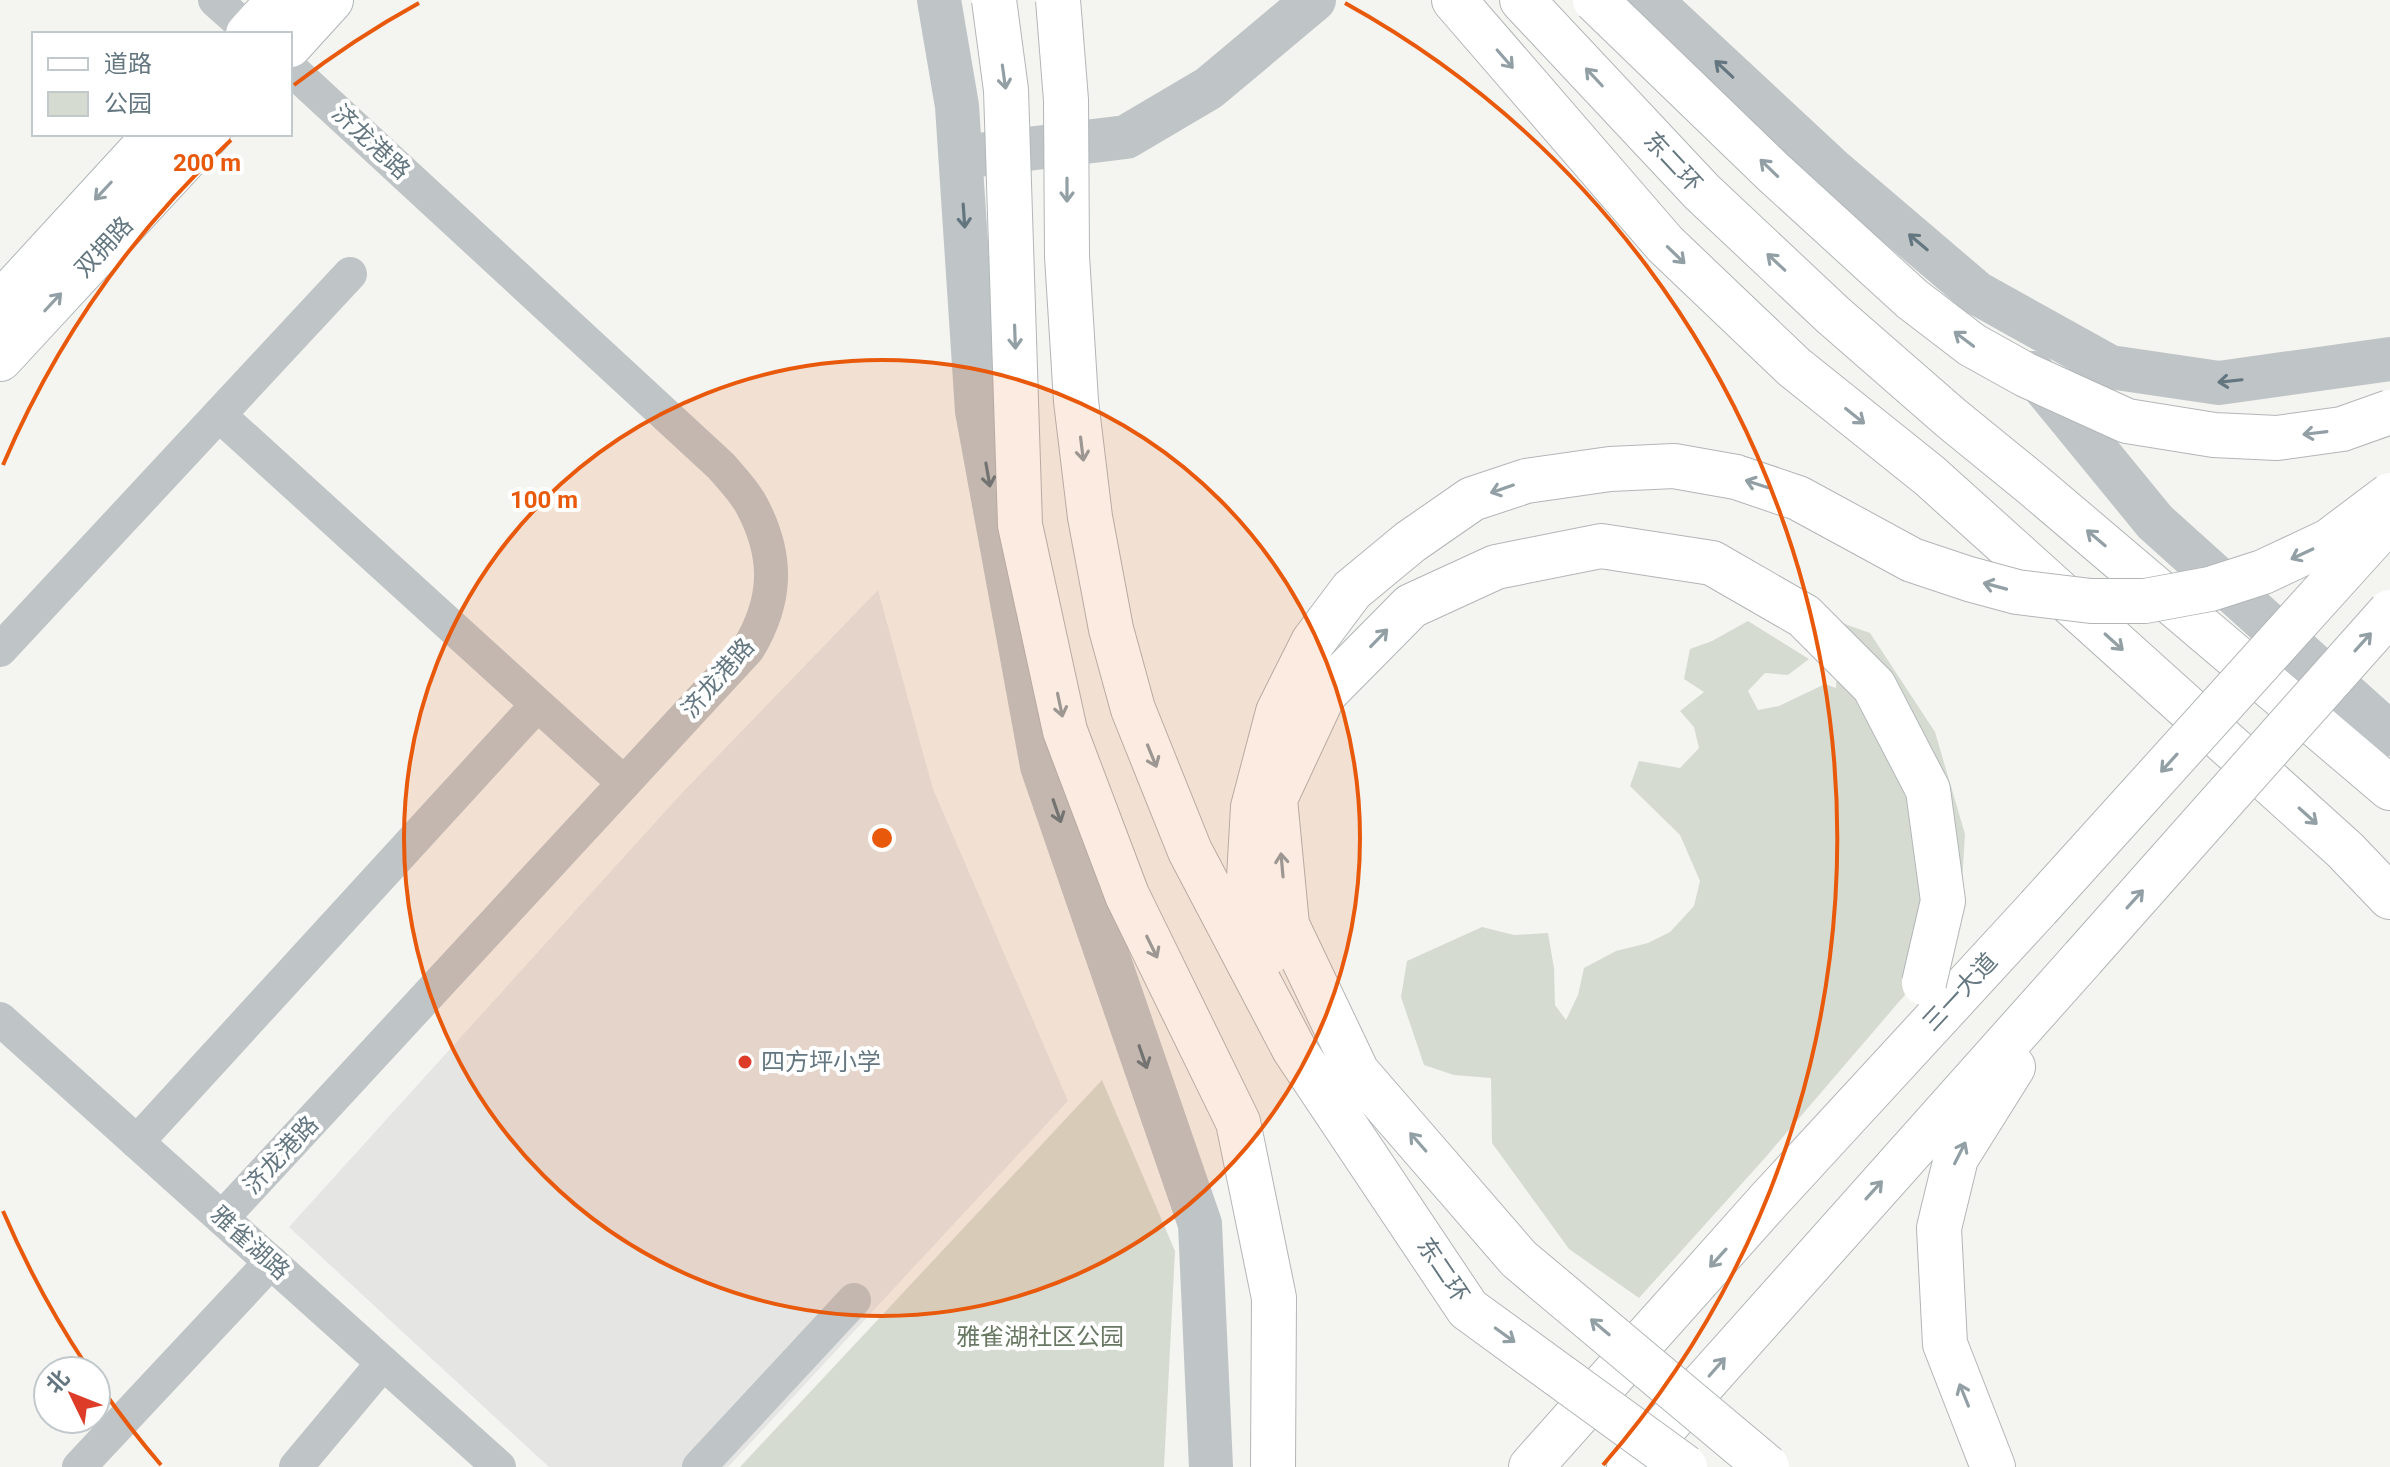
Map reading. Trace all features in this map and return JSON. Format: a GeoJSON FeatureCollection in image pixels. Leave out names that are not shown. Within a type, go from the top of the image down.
{"type":"FeatureCollection","features":[{"type":"Feature","properties":{"kind":"main road"},"geometry":{"type":"LineString","coordinates":[[262,32],[279,0]]}},
{"type":"Feature","properties":{"kind":"main road"},"geometry":{"type":"LineString","coordinates":[[268,32],[331,0]]}},
{"type":"Feature","properties":{"kind":"main road"},"geometry":{"type":"LineString","coordinates":[[994,0],[1006,90],[1020,525],[1065,731],[1127,895],[1238,1122],[1274,1298],[1273,1467]]}},
{"type":"Feature","properties":{"kind":"main road"},"geometry":{"type":"LineString","coordinates":[[1058,0],[1066,100],[1067,256],[1076,401],[1090,517],[1111,629],[1133,709],[1190,851],[1294,1049]]}},
{"type":"Feature","properties":{"kind":"main road"},"geometry":{"type":"LineString","coordinates":[[1454,0],[1665,244],[1794,367],[1930,476],[2345,850],[2390,897]]}},
{"type":"Feature","properties":{"kind":"main road","name":"东二环"},"geometry":{"type":"LineString","coordinates":[[1522,0],[1702,192],[1833,315],[2390,788]]}},
{"type":"Feature","properties":{"kind":"main road"},"geometry":{"type":"LineString","coordinates":[[1595,0],[1773,172],[1912,299],[1972,345],[2026,375],[2127,421],[2214,435],[2277,438],[2342,429],[2390,412]]}},
{"type":"Feature","properties":{"kind":"main road","name":"双拥路"},"geometry":{"type":"LineString","coordinates":[[0,304],[154,136]]}},
{"type":"Feature","properties":{"kind":"main road","name":"双拥路"},"geometry":{"type":"LineString","coordinates":[[0,359],[206,136]]}},
{"type":"Feature","properties":{"kind":"main road"},"geometry":{"type":"LineString","coordinates":[[1294,1049],[1249,878],[1253,807],[1278,712],[1313,642],[1352,590],[1410,542],[1472,499],[1526,481],[1610,469],[1674,466],[1736,477],[1798,498],[1912,560],[1969,579],[2017,592],[2091,601],[2145,601],[2210,589],[2263,572],[2329,541],[2390,495]]}},
{"type":"Feature","properties":{"kind":"main road","name":"三一大道"},"geometry":{"type":"LineString","coordinates":[[1531,1467],[1770,1199],[2390,518]]}},
{"type":"Feature","properties":{"kind":"main road"},"geometry":{"type":"LineString","coordinates":[[1767,1467],[1519,1259],[1357,1072],[1287,925],[1275,799],[1324,694],[1411,606],[1496,567],[1601,546],[1712,563],[1804,616],[1874,686],[1928,790],[1943,901],[1924,983],[1770,1199]]}},
{"type":"Feature","properties":{"kind":"main road"},"geometry":{"type":"LineString","coordinates":[[1629,1467],[2390,612]]}},
{"type":"Feature","properties":{"kind":"main road"},"geometry":{"type":"LineString","coordinates":[[1993,1467],[1945,1344],[1939,1228],[1956,1158],[2083,958]]}},
{"type":"Feature","properties":{"kind":"main road","name":"东二环"},"geometry":{"type":"LineString","coordinates":[[1294,1049],[1468,1309],[1685,1467]]}},
{"type":"Feature","properties":{"kind":"street"},"geometry":{"type":"LineString","coordinates":[[215,0],[255,32]]}},
{"type":"Feature","properties":{"kind":"street"},"geometry":{"type":"LineString","coordinates":[[939,0],[957,106],[977,411],[1042,766],[1200,1224],[1211,1467]]}},
{"type":"Feature","properties":{"kind":"street"},"geometry":{"type":"LineString","coordinates":[[960,157],[1126,137],[1209,88],[1314,0]]}},
{"type":"Feature","properties":{"kind":"street"},"geometry":{"type":"LineString","coordinates":[[1650,0],[1834,171],[1977,293],[2110,367],[2219,383],[2390,359]]}},
{"type":"Feature","properties":{"kind":"street","name":"济龙港路"},"geometry":{"type":"LineString","coordinates":[[222,1218],[748,649],[769,603],[771,570],[768,543],[751,504],[721,466],[292,70]]}},
{"type":"Feature","properties":{"kind":"street"},"geometry":{"type":"LineString","coordinates":[[0,650],[350,274]]}},
{"type":"Feature","properties":{"kind":"street"},"geometry":{"type":"LineString","coordinates":[[1977,293],[1999,331],[2155,522],[2390,734]]}},
{"type":"Feature","properties":{"kind":"street"},"geometry":{"type":"LineString","coordinates":[[219,415],[624,783]]}},
{"type":"Feature","properties":{"kind":"street"},"geometry":{"type":"LineString","coordinates":[[137,1142],[537,705]]}},
{"type":"Feature","properties":{"kind":"street","name":"雅雀湖路"},"geometry":{"type":"LineString","coordinates":[[0,1019],[499,1467]]}},
{"type":"Feature","properties":{"kind":"street"},"geometry":{"type":"LineString","coordinates":[[79,1467],[271,1262]]}},
{"type":"Feature","properties":{"kind":"street"},"geometry":{"type":"LineString","coordinates":[[699,1467],[854,1300]]}},
{"type":"Feature","properties":{"kind":"street"},"geometry":{"type":"LineString","coordinates":[[296,1467],[383,1363]]}},
{"type":"Feature","properties":{"kind":"shaded area","name":"四方坪小学"},"geometry":{"type":"Polygon","coordinates":[[[878,590],[933,789],[1068,1101],[728,1467],[549,1467],[289,1227],[681,794],[878,590]]]}},
{"type":"Feature","properties":{"kind":"green space"},"geometry":{"type":"Polygon","coordinates":[[[1748,621],[1809,659],[1788,675],[1765,673],[1748,691],[1758,710],[1779,706],[1825,684],[1836,688],[1839,622],[1870,633],[1935,732],[1965,834],[1959,932],[1764,1159],[1639,1298],[1569,1249],[1492,1143],[1491,1078],[1454,1075],[1424,1065],[1401,997],[1407,961],[1482,927],[1514,935],[1548,933],[1554,968],[1555,1005],[1566,1020],[1578,995],[1584,968],[1616,951],[1648,943],[1670,932],[1694,906],[1700,881],[1680,835],[1630,786],[1639,761],[1680,768],[1699,748],[1694,727],[1680,711],[1704,692],[1684,679],[1690,649],[1748,621]]]}},
{"type":"Feature","properties":{"kind":"green space","name":"雅雀湖社区公园"},"geometry":{"type":"Polygon","coordinates":[[[1102,1080],[1175,1251],[1164,1467],[740,1467],[1102,1080]]]}},
{"type":"Feature","properties":{"kind":"place","name":"四方坪小学"},"geometry":{"type":"Point","coordinates":[745,1062]}}]}
